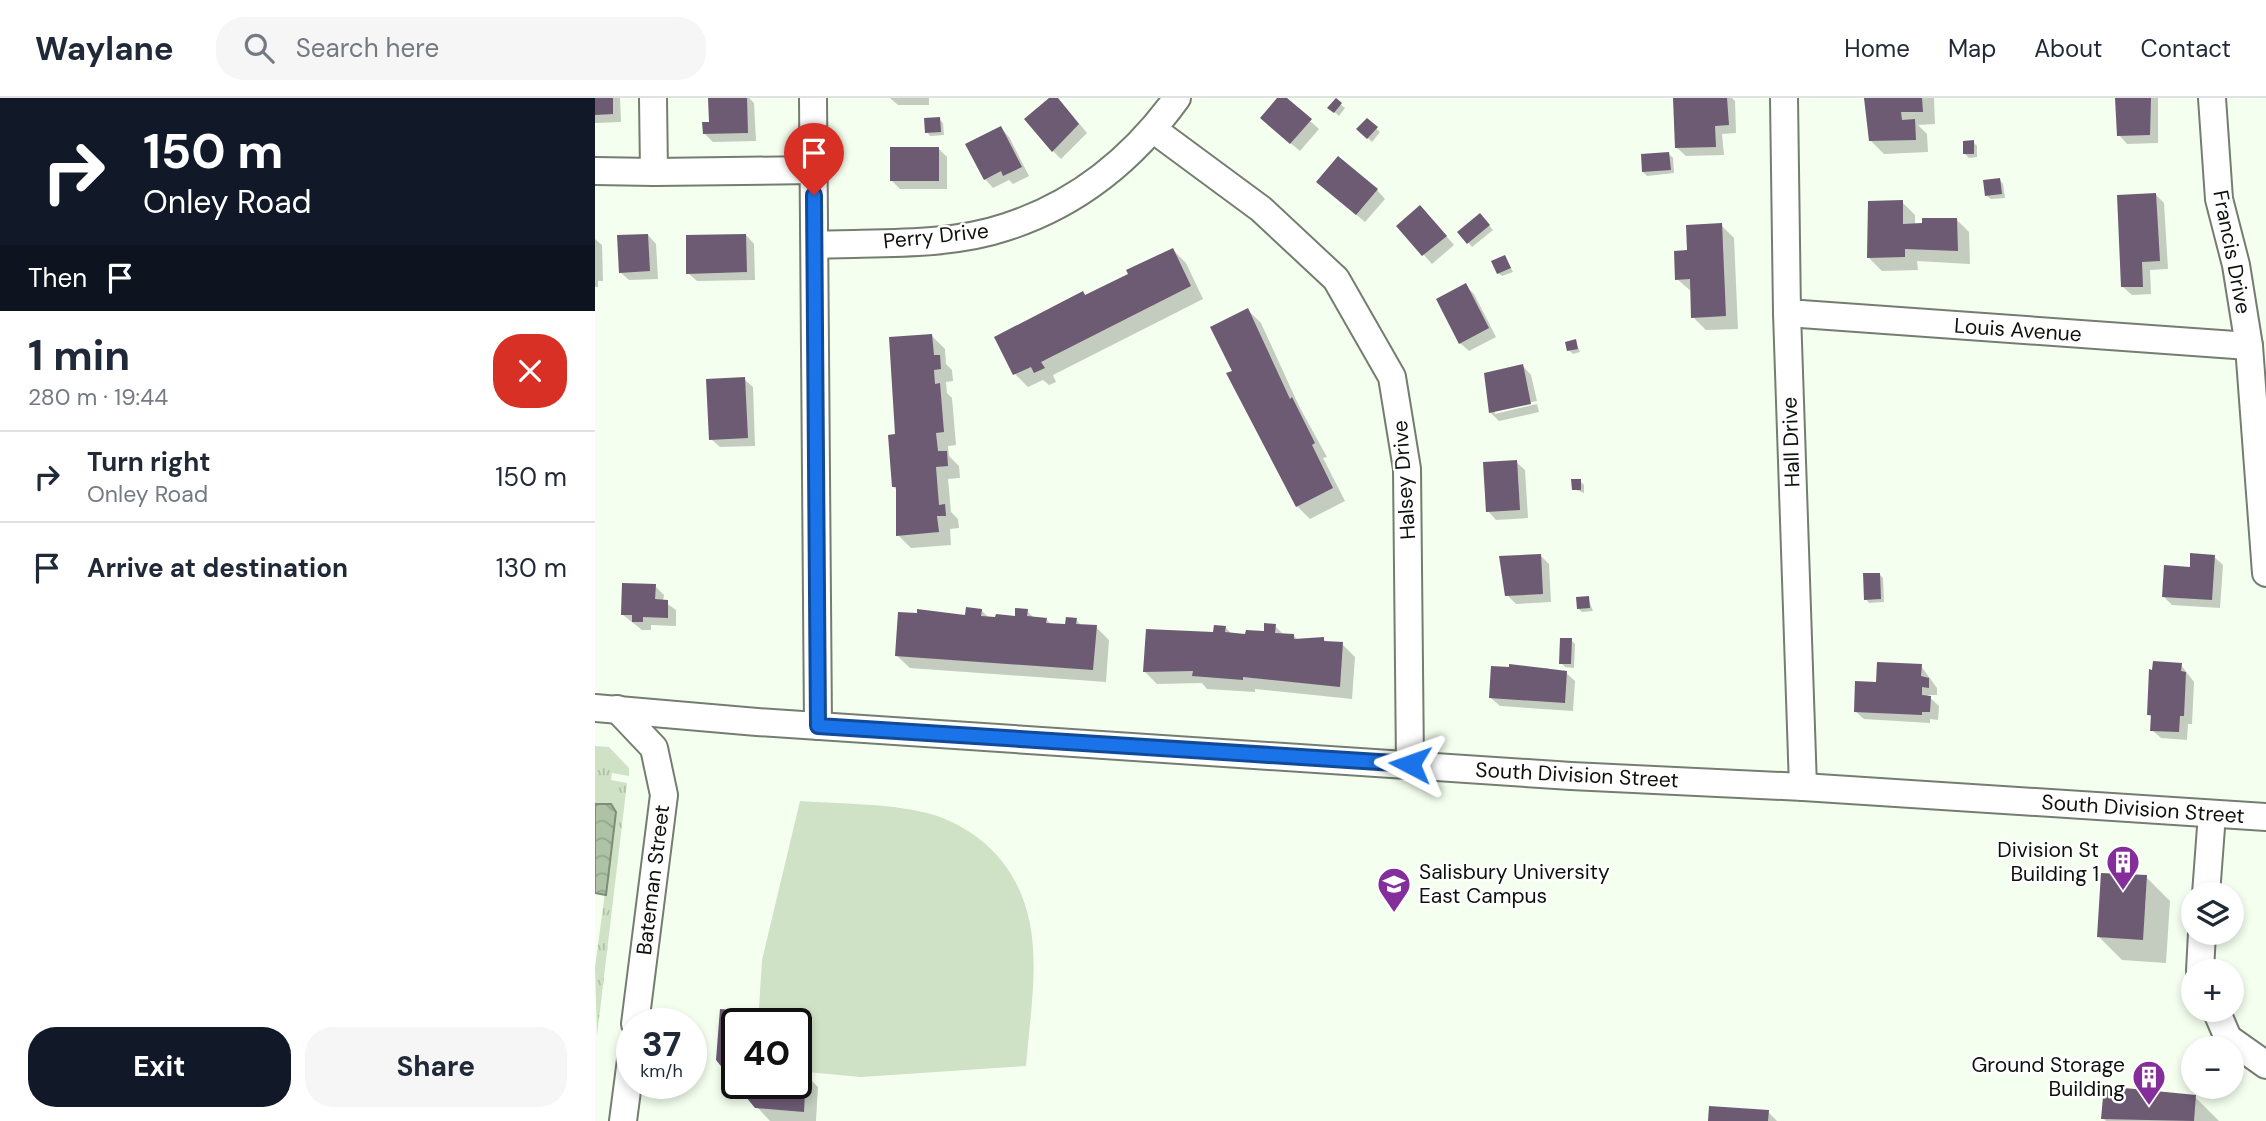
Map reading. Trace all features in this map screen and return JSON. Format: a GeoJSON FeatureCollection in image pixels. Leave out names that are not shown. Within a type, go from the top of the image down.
{"type":"FeatureCollection","features":[{"type":"Feature","properties":{"kind":"street"},"geometry":{"type":"LineString","coordinates":[[653,98],[655,172]]}},
{"type":"Feature","properties":{"kind":"street"},"geometry":{"type":"LineString","coordinates":[[813,98],[818,726]]}},
{"type":"Feature","properties":{"kind":"street","name":"Perry Drive"},"geometry":{"type":"LineString","coordinates":[[815,245],[950,238],[1004,228],[1083,194],[1154,130],[1177,98]]}},
{"type":"Feature","properties":{"kind":"street","name":"Hall Drive"},"geometry":{"type":"LineString","coordinates":[[1784,98],[1787,313],[1803,787]]}},
{"type":"Feature","properties":{"kind":"street","name":"Francis Drive"},"geometry":{"type":"LineString","coordinates":[[2212,98],[2219,199],[2236,265],[2249,346],[2266,573]]}},
{"type":"Feature","properties":{"kind":"street","name":"Halsey Drive"},"geometry":{"type":"LineString","coordinates":[[1154,130],[1261,209],[1336,279],[1392,377],[1408,470],[1410,764]]}},
{"type":"Feature","properties":{"kind":"street"},"geometry":{"type":"LineString","coordinates":[[595,171],[814,170]]}},
{"type":"Feature","properties":{"kind":"street","name":"Louis Avenue"},"geometry":{"type":"LineString","coordinates":[[1787,313],[2249,346]]}},
{"type":"Feature","properties":{"kind":"street","name":"South Division Street"},"geometry":{"type":"LineString","coordinates":[[606,709],[818,726],[1570,776],[1803,787],[2266,817]]}},
{"type":"Feature","properties":{"kind":"street","name":"Bateman Street"},"geometry":{"type":"LineString","coordinates":[[606,709],[654,748],[664,795],[637,1008]]}},
{"type":"Feature","properties":{"kind":"street"},"geometry":{"type":"LineString","coordinates":[[2207,882],[2212,814]]}},
{"type":"Feature","properties":{"kind":"street"},"geometry":{"type":"LineString","coordinates":[[2221,1022],[2228,1038],[2266,1065]]}},
{"type":"Feature","properties":{"kind":"street"},"geometry":{"type":"LineString","coordinates":[[623,1121],[626,1099]]}},
{"type":"Feature","properties":{"kind":"green space"},"geometry":{"type":"Polygon","coordinates":[[[595,746],[609,747],[629,768],[629,776],[612,773],[611,780],[627,783],[597,1036],[595,967],[616,812],[611,804],[595,804],[595,746]]]}},
{"type":"Feature","properties":{"kind":"green space"},"geometry":{"type":"Polygon","coordinates":[[[800,801],[880,806],[927,813],[945,819],[977,837],[991,849],[1010,873],[1023,898],[1033,951],[1026,1066],[861,1077],[812,1072],[812,1008],[759,1008],[762,960],[800,801]]]}},
{"type":"Feature","properties":{"kind":"water"},"geometry":{"type":"Polygon","coordinates":[[[595,804],[611,804],[616,812],[606,895],[595,893],[595,804]]]}},
{"type":"Feature","properties":{"kind":"building"},"geometry":{"type":"Polygon","coordinates":[[[595,98],[613,98],[613,114],[595,115],[595,98]]]}},
{"type":"Feature","properties":{"kind":"building"},"geometry":{"type":"Polygon","coordinates":[[[708,98],[747,98],[748,133],[703,134],[702,122],[709,122],[708,98]]]}},
{"type":"Feature","properties":{"kind":"building"},"geometry":{"type":"Polygon","coordinates":[[[1049,98],[1058,98],[1079,124],[1052,152],[1024,119],[1049,98]]]}},
{"type":"Feature","properties":{"kind":"building"},"geometry":{"type":"Polygon","coordinates":[[[1277,98],[1287,98],[1312,119],[1290,144],[1260,118],[1277,98]]]}},
{"type":"Feature","properties":{"kind":"building"},"geometry":{"type":"Polygon","coordinates":[[[1336,98],[1342,103],[1334,113],[1327,108],[1336,98]]]}},
{"type":"Feature","properties":{"kind":"building"},"geometry":{"type":"Polygon","coordinates":[[[1673,98],[1727,98],[1729,125],[1715,126],[1716,147],[1675,148],[1673,98]]]}},
{"type":"Feature","properties":{"kind":"building"},"geometry":{"type":"Polygon","coordinates":[[[1864,98],[1922,98],[1923,112],[1901,112],[1902,120],[1915,119],[1916,140],[1869,141],[1864,98]]]}},
{"type":"Feature","properties":{"kind":"building"},"geometry":{"type":"Polygon","coordinates":[[[2115,98],[2151,98],[2150,135],[2117,136],[2115,98]]]}},
{"type":"Feature","properties":{"kind":"building"},"geometry":{"type":"Polygon","coordinates":[[[940,117],[941,132],[925,133],[924,118],[940,117]]]}},
{"type":"Feature","properties":{"kind":"building"},"geometry":{"type":"Polygon","coordinates":[[[1367,118],[1378,127],[1367,139],[1356,129],[1367,118]]]}},
{"type":"Feature","properties":{"kind":"building"},"geometry":{"type":"Polygon","coordinates":[[[1001,126],[1022,167],[1003,176],[1001,171],[984,180],[965,144],[1001,126]]]}},
{"type":"Feature","properties":{"kind":"building"},"geometry":{"type":"Polygon","coordinates":[[[1974,140],[1974,154],[1963,154],[1963,141],[1974,140]]]}},
{"type":"Feature","properties":{"kind":"building"},"geometry":{"type":"Polygon","coordinates":[[[890,147],[939,147],[939,181],[890,181],[890,147]]]}},
{"type":"Feature","properties":{"kind":"building"},"geometry":{"type":"Polygon","coordinates":[[[1669,152],[1671,170],[1642,172],[1641,154],[1669,152]]]}},
{"type":"Feature","properties":{"kind":"building"},"geometry":{"type":"Polygon","coordinates":[[[1338,156],[1378,189],[1356,215],[1316,182],[1338,156]]]}},
{"type":"Feature","properties":{"kind":"building"},"geometry":{"type":"Polygon","coordinates":[[[2000,178],[2002,194],[1985,196],[1983,180],[2000,178]]]}},
{"type":"Feature","properties":{"kind":"building"},"geometry":{"type":"Polygon","coordinates":[[[2156,193],[2160,261],[2142,262],[2143,287],[2121,287],[2117,195],[2156,193]]]}},
{"type":"Feature","properties":{"kind":"building"},"geometry":{"type":"Polygon","coordinates":[[[1903,200],[1903,224],[1922,223],[1922,218],[1957,218],[1958,251],[1905,249],[1905,257],[1867,258],[1868,201],[1903,200]]]}},
{"type":"Feature","properties":{"kind":"building"},"geometry":{"type":"Polygon","coordinates":[[[1420,205],[1447,236],[1422,256],[1396,226],[1420,205]]]}},
{"type":"Feature","properties":{"kind":"building"},"geometry":{"type":"Polygon","coordinates":[[[1480,213],[1490,225],[1467,244],[1457,232],[1480,213]]]}},
{"type":"Feature","properties":{"kind":"building"},"geometry":{"type":"Polygon","coordinates":[[[1722,223],[1726,316],[1691,318],[1690,279],[1675,280],[1674,251],[1687,250],[1686,225],[1722,223]]]}},
{"type":"Feature","properties":{"kind":"building"},"geometry":{"type":"Polygon","coordinates":[[[648,234],[650,271],[619,273],[617,235],[648,234]]]}},
{"type":"Feature","properties":{"kind":"building"},"geometry":{"type":"Polygon","coordinates":[[[746,234],[747,272],[686,274],[686,235],[746,234]]]}},
{"type":"Feature","properties":{"kind":"building"},"geometry":{"type":"Polygon","coordinates":[[[1173,248],[1191,286],[1041,362],[1045,368],[1034,373],[1031,367],[1013,375],[994,337],[1083,291],[1085,295],[1128,274],[1126,270],[1173,248]]]}},
{"type":"Feature","properties":{"kind":"building"},"geometry":{"type":"Polygon","coordinates":[[[1505,255],[1511,268],[1497,274],[1491,261],[1505,255]]]}},
{"type":"Feature","properties":{"kind":"building"},"geometry":{"type":"Polygon","coordinates":[[[1466,283],[1489,328],[1459,344],[1436,299],[1466,283]]]}},
{"type":"Feature","properties":{"kind":"building"},"geometry":{"type":"Polygon","coordinates":[[[1248,308],[1290,399],[1292,397],[1315,443],[1312,445],[1333,488],[1296,507],[1226,373],[1232,371],[1210,327],[1248,308]]]}},
{"type":"Feature","properties":{"kind":"building"},"geometry":{"type":"Polygon","coordinates":[[[932,334],[934,355],[940,355],[941,369],[934,370],[935,384],[940,383],[944,432],[936,433],[938,451],[947,451],[948,466],[936,467],[939,505],[945,504],[946,516],[937,516],[939,532],[896,536],[896,487],[892,487],[888,435],[895,434],[889,337],[932,334]]]}},
{"type":"Feature","properties":{"kind":"building"},"geometry":{"type":"Polygon","coordinates":[[[1576,339],[1578,349],[1567,351],[1565,342],[1576,339]]]}},
{"type":"Feature","properties":{"kind":"building"},"geometry":{"type":"Polygon","coordinates":[[[1523,364],[1531,404],[1489,413],[1484,373],[1523,364]]]}},
{"type":"Feature","properties":{"kind":"building"},"geometry":{"type":"Polygon","coordinates":[[[745,377],[748,438],[709,440],[706,379],[745,377]]]}},
{"type":"Feature","properties":{"kind":"building"},"geometry":{"type":"Polygon","coordinates":[[[1517,460],[1520,510],[1486,512],[1483,462],[1517,460]]]}},
{"type":"Feature","properties":{"kind":"building"},"geometry":{"type":"Polygon","coordinates":[[[1571,479],[1581,479],[1581,490],[1572,490],[1571,479]]]}},
{"type":"Feature","properties":{"kind":"building"},"geometry":{"type":"Polygon","coordinates":[[[2190,553],[2215,555],[2212,600],[2162,597],[2164,565],[2190,567],[2190,553]]]}},
{"type":"Feature","properties":{"kind":"building"},"geometry":{"type":"Polygon","coordinates":[[[1541,554],[1543,594],[1505,596],[1499,556],[1541,554]]]}},
{"type":"Feature","properties":{"kind":"building"},"geometry":{"type":"Polygon","coordinates":[[[1863,573],[1880,573],[1881,599],[1864,600],[1863,573]]]}},
{"type":"Feature","properties":{"kind":"building"},"geometry":{"type":"Polygon","coordinates":[[[622,583],[656,584],[655,599],[668,600],[668,618],[643,617],[643,622],[632,622],[632,615],[621,615],[622,583]]]}},
{"type":"Feature","properties":{"kind":"building"},"geometry":{"type":"Polygon","coordinates":[[[1589,596],[1590,608],[1577,609],[1576,597],[1589,596]]]}},
{"type":"Feature","properties":{"kind":"building"},"geometry":{"type":"Polygon","coordinates":[[[966,607],[982,609],[981,616],[1015,616],[1015,608],[1028,609],[1027,616],[1047,618],[1046,623],[1065,624],[1066,617],[1077,618],[1076,624],[1097,625],[1093,670],[895,656],[898,612],[917,613],[917,609],[965,615],[966,607]]]}},
{"type":"Feature","properties":{"kind":"building"},"geometry":{"type":"Polygon","coordinates":[[[1264,623],[1276,624],[1275,633],[1294,634],[1294,639],[1324,637],[1324,641],[1343,642],[1340,687],[1243,677],[1243,680],[1192,676],[1193,671],[1143,672],[1146,629],[1213,632],[1214,625],[1226,626],[1225,632],[1245,634],[1246,630],[1264,631],[1264,623]]]}},
{"type":"Feature","properties":{"kind":"building"},"geometry":{"type":"Polygon","coordinates":[[[1560,638],[1572,638],[1571,664],[1559,664],[1560,638]]]}},
{"type":"Feature","properties":{"kind":"building"},"geometry":{"type":"Polygon","coordinates":[[[2153,661],[2182,663],[2181,671],[2186,672],[2184,716],[2180,716],[2179,732],[2150,731],[2151,715],[2147,715],[2149,669],[2152,670],[2153,661]]]}},
{"type":"Feature","properties":{"kind":"building"},"geometry":{"type":"Polygon","coordinates":[[[1877,662],[1922,664],[1921,676],[1929,678],[1929,688],[1922,687],[1922,695],[1931,696],[1930,712],[1922,712],[1922,715],[1854,712],[1855,681],[1876,682],[1877,662]]]}},
{"type":"Feature","properties":{"kind":"building"},"geometry":{"type":"Polygon","coordinates":[[[1509,664],[1567,671],[1565,703],[1489,698],[1491,666],[1509,667],[1509,664]]]}},
{"type":"Feature","properties":{"kind":"building","name":"Division St Building 1"},"geometry":{"type":"Polygon","coordinates":[[[2101,873],[2147,875],[2143,940],[2097,937],[2101,873]]]}},
{"type":"Feature","properties":{"kind":"building"},"geometry":{"type":"Polygon","coordinates":[[[720,1009],[721,1009],[721,1066],[716,1060],[720,1009]]]}},
{"type":"Feature","properties":{"kind":"building","name":"Ground Storage Building"},"geometry":{"type":"Polygon","coordinates":[[[2104,1086],[2181,1094],[2181,1099],[2196,1099],[2194,1121],[2101,1119],[2104,1086]]]}},
{"type":"Feature","properties":{"kind":"building"},"geometry":{"type":"Polygon","coordinates":[[[748,1099],[805,1099],[804,1112],[755,1108],[748,1099]]]}},
{"type":"Feature","properties":{"kind":"building"},"geometry":{"type":"Polygon","coordinates":[[[1709,1106],[1769,1110],[1768,1121],[1708,1121],[1709,1106]]]}},
{"type":"Feature","properties":{"kind":"place","name":"Division St Building 1"},"geometry":{"type":"Point","coordinates":[2123,892]}},
{"type":"Feature","properties":{"kind":"place","name":"Salisbury University East Campus"},"geometry":{"type":"Point","coordinates":[1394,914]}},
{"type":"Feature","properties":{"kind":"place","name":"Ground Storage Building"},"geometry":{"type":"Point","coordinates":[2149,1107]}},
{"type":"Feature","properties":{"kind":"route"},"geometry":{"type":"LineString","coordinates":[[814,195],[818,726],[1410,764]]}}]}
